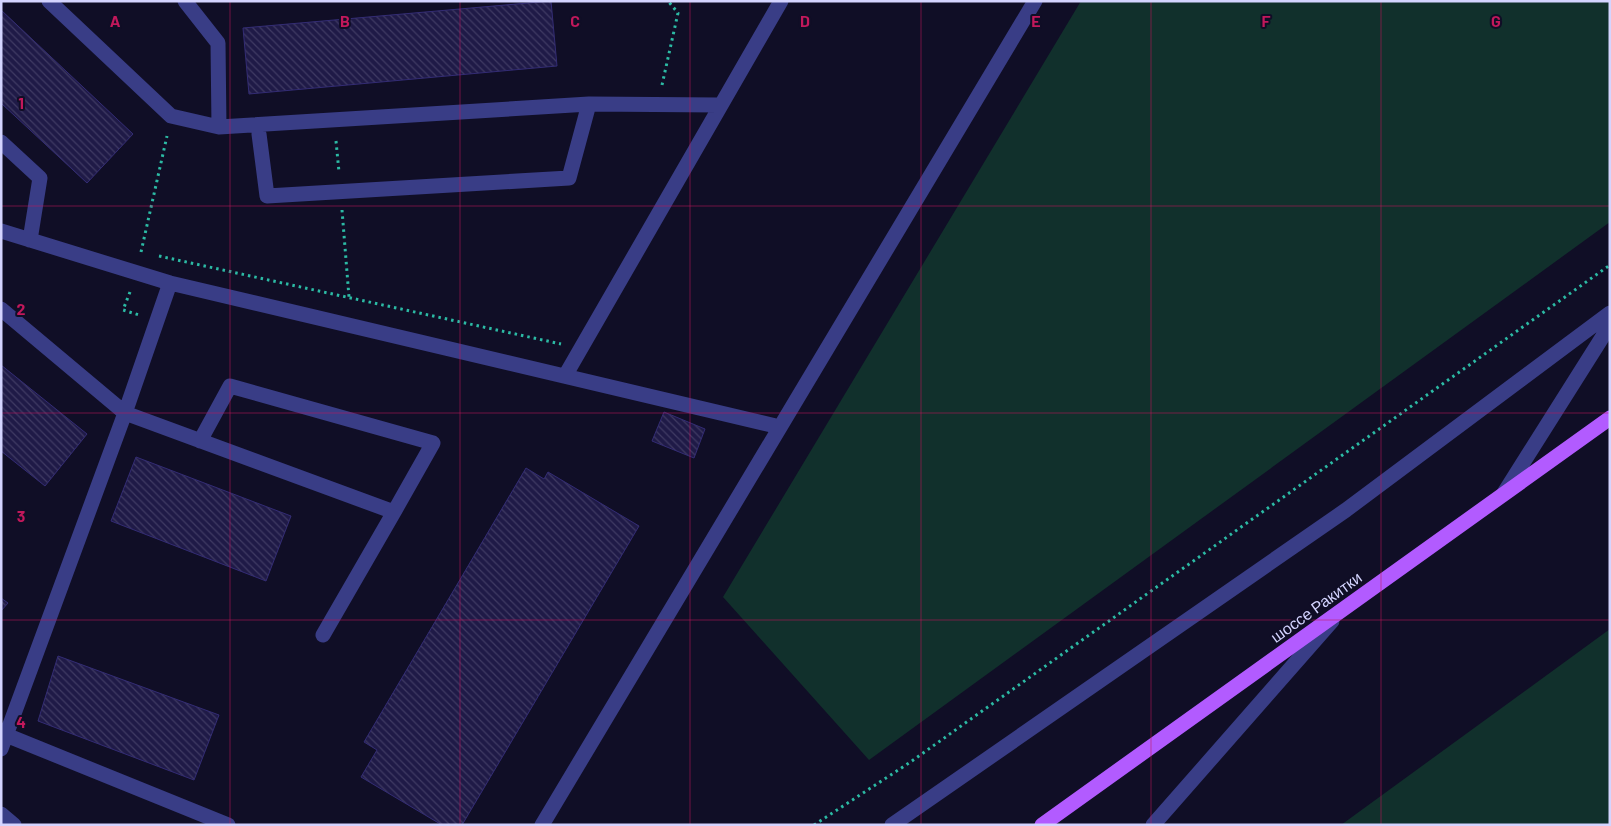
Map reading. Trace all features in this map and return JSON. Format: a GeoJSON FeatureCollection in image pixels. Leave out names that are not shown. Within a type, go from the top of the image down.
{"type":"FeatureCollection","features":[{"type":"Feature","properties":{"kind":"main road","name":"шоссе Ракитки"},"geometry":{"type":"LineString","coordinates":[[1042,825],[1610,418]]}},
{"type":"Feature","properties":{"kind":"street"},"geometry":{"type":"LineString","coordinates":[[48,1],[171,116],[219,127],[589,104],[719,105]]}},
{"type":"Feature","properties":{"kind":"street"},"geometry":{"type":"LineString","coordinates":[[185,1],[218,43],[219,127]]}},
{"type":"Feature","properties":{"kind":"street"},"geometry":{"type":"LineString","coordinates":[[565,376],[719,105],[781,1]]}},
{"type":"Feature","properties":{"kind":"street"},"geometry":{"type":"LineString","coordinates":[[542,825],[1035,1]]}},
{"type":"Feature","properties":{"kind":"street"},"geometry":{"type":"LineString","coordinates":[[259,134],[267,196],[569,178],[589,104]]}},
{"type":"Feature","properties":{"kind":"street"},"geometry":{"type":"LineString","coordinates":[[1,142],[40,178],[30,240]]}},
{"type":"Feature","properties":{"kind":"street"},"geometry":{"type":"LineString","coordinates":[[1,231],[170,284],[780,427]]}},
{"type":"Feature","properties":{"kind":"street"},"geometry":{"type":"LineString","coordinates":[[170,284],[125,413],[3,738],[228,825]]}},
{"type":"Feature","properties":{"kind":"street"},"geometry":{"type":"LineString","coordinates":[[1,309],[125,413],[394,512]]}},
{"type":"Feature","properties":{"kind":"street"},"geometry":{"type":"LineString","coordinates":[[892,825],[1346,510],[1610,313]]}},
{"type":"Feature","properties":{"kind":"street"},"geometry":{"type":"LineString","coordinates":[[1504,494],[1610,325]]}},
{"type":"Feature","properties":{"kind":"street"},"geometry":{"type":"LineString","coordinates":[[200,441],[230,386],[433,443],[323,635]]}},
{"type":"Feature","properties":{"kind":"street"},"geometry":{"type":"LineString","coordinates":[[1153,825],[1341,611]]}},
{"type":"Feature","properties":{"kind":"street"},"geometry":{"type":"LineString","coordinates":[[1,814],[14,825]]}},
{"type":"Feature","properties":{"kind":"path"},"geometry":{"type":"LineString","coordinates":[[658,105],[678,13],[668,1]]}},
{"type":"Feature","properties":{"kind":"path"},"geometry":{"type":"LineString","coordinates":[[156,320],[123,310],[136,273],[171,116]]}},
{"type":"Feature","properties":{"kind":"path"},"geometry":{"type":"LineString","coordinates":[[132,249],[581,348]]}},
{"type":"Feature","properties":{"kind":"path"},"geometry":{"type":"LineString","coordinates":[[814,825],[917,758],[1610,265]]}},
{"type":"Feature","properties":{"kind":"green space"},"geometry":{"type":"Polygon","coordinates":[[[1081,1],[1610,1],[1610,222],[869,760],[723,597],[1081,1]]]}},
{"type":"Feature","properties":{"kind":"green space"},"geometry":{"type":"Polygon","coordinates":[[[1610,629],[1610,825],[1341,825],[1610,629]]]}},
{"type":"Feature","properties":{"kind":"building"},"geometry":{"type":"Polygon","coordinates":[[[551,1],[557,66],[249,94],[243,28],[551,1]]]}},
{"type":"Feature","properties":{"kind":"building"},"geometry":{"type":"Polygon","coordinates":[[[1,10],[133,134],[87,183],[1,103],[1,10]]]}},
{"type":"Feature","properties":{"kind":"building"},"geometry":{"type":"Polygon","coordinates":[[[1,365],[87,434],[45,486],[1,451],[1,365]]]}},
{"type":"Feature","properties":{"kind":"building"},"geometry":{"type":"Polygon","coordinates":[[[664,412],[705,429],[694,458],[652,441],[664,412]]]}},
{"type":"Feature","properties":{"kind":"building"},"geometry":{"type":"Polygon","coordinates":[[[136,457],[291,516],[266,581],[111,521],[136,457]]]}},
{"type":"Feature","properties":{"kind":"building"},"geometry":{"type":"Polygon","coordinates":[[[526,468],[544,479],[548,472],[639,526],[462,825],[442,825],[361,777],[377,750],[364,742],[526,468]]]}},
{"type":"Feature","properties":{"kind":"building"},"geometry":{"type":"Polygon","coordinates":[[[1,598],[8,603],[1,611],[1,598]]]}},
{"type":"Feature","properties":{"kind":"building"},"geometry":{"type":"Polygon","coordinates":[[[58,656],[219,715],[194,780],[38,721],[58,656]]]}}]}
